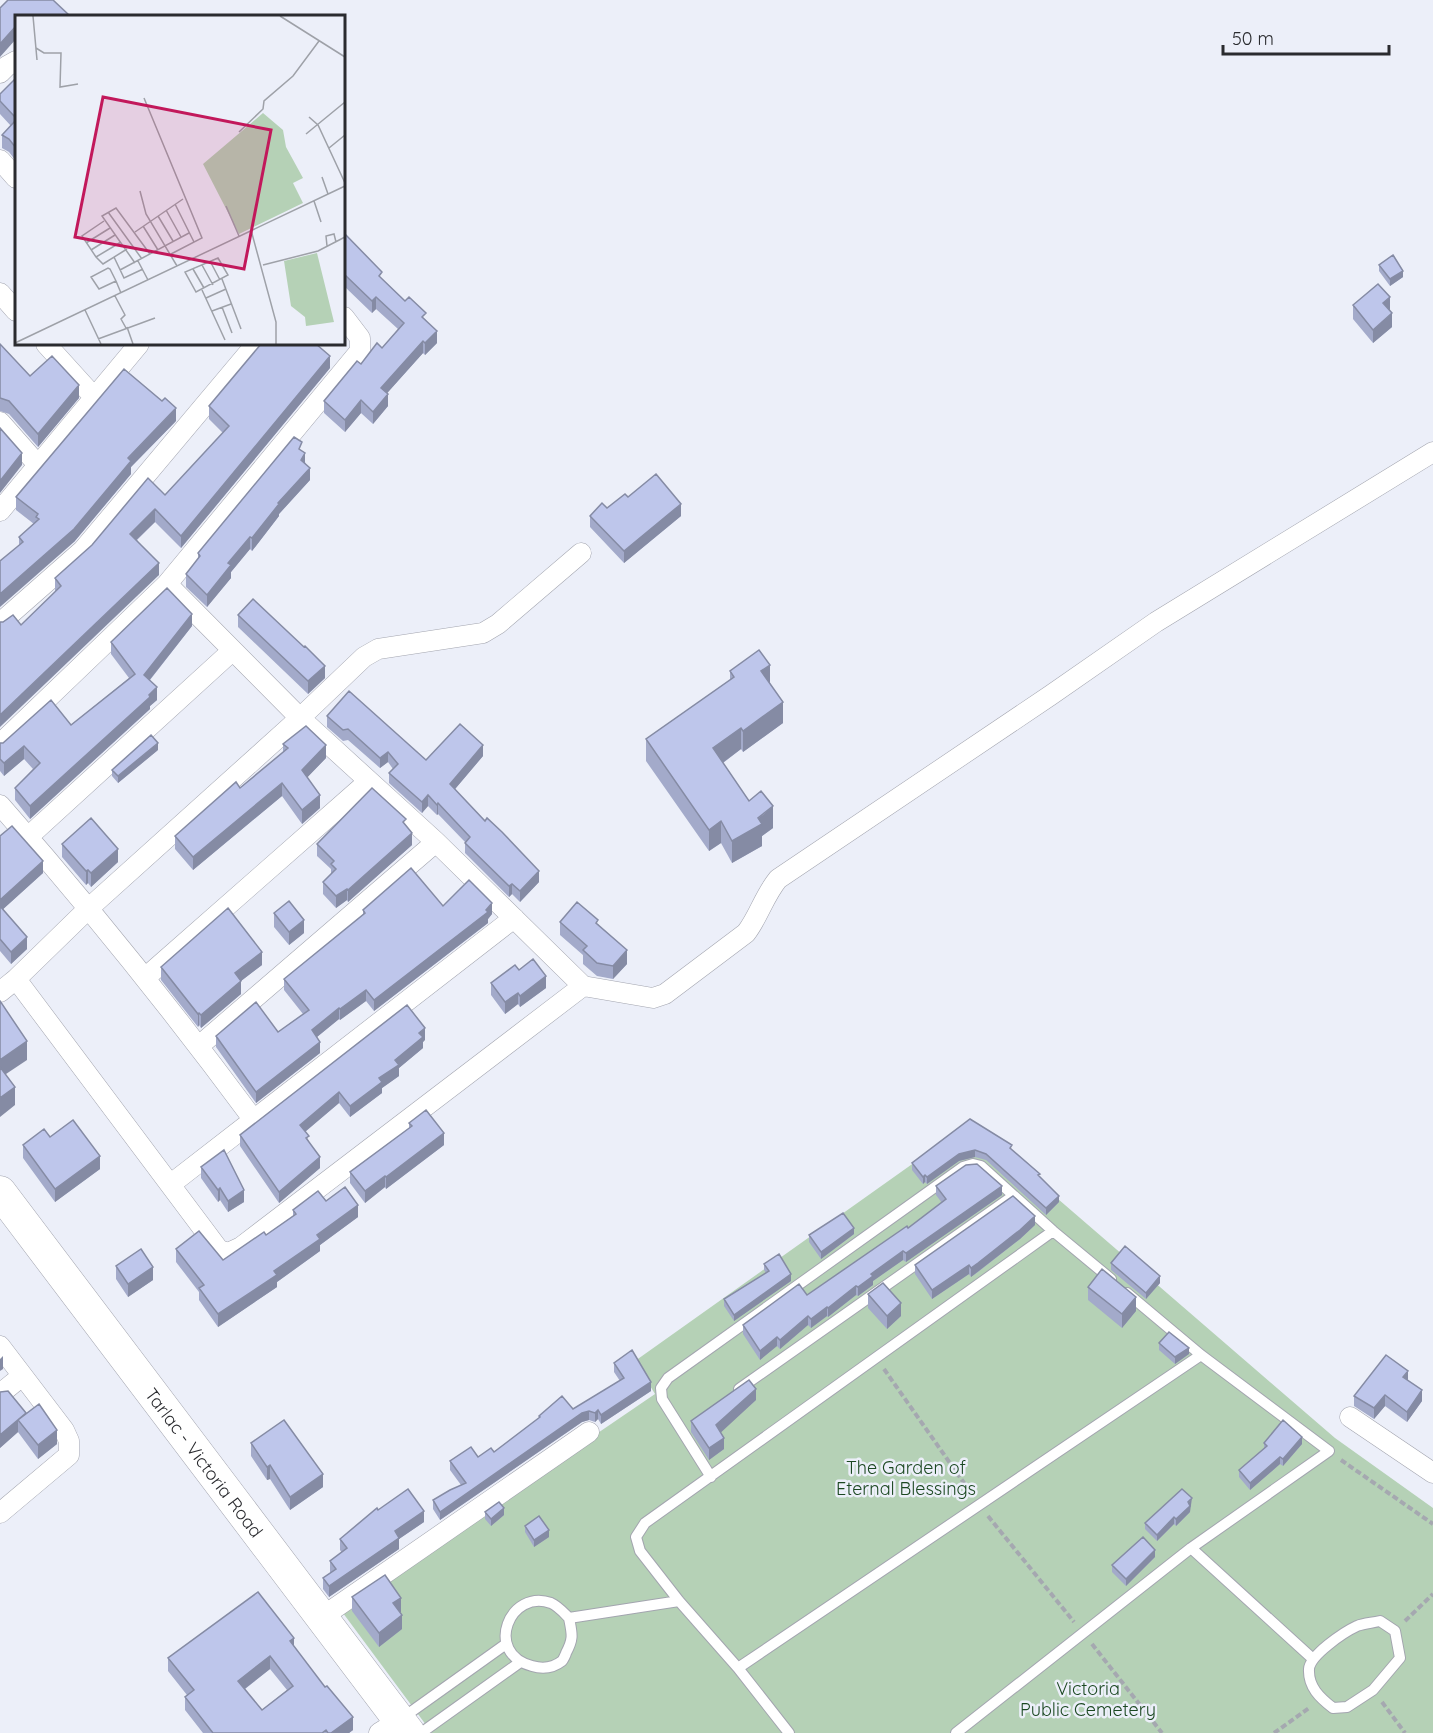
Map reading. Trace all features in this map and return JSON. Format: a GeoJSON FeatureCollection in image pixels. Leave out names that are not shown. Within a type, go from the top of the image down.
{"type":"FeatureCollection","features":[{"type":"Feature","properties":{"kind":"main road","name":"Tarlac - Victoria Road"},"geometry":{"type":"LineString","coordinates":[[0,1192],[322,1617],[402,1730]]}},
{"type":"Feature","properties":{"kind":"street"},"geometry":{"type":"LineString","coordinates":[[0,73],[15,62]]}},
{"type":"Feature","properties":{"kind":"street"},"geometry":{"type":"LineString","coordinates":[[0,160],[15,177]]}},
{"type":"Feature","properties":{"kind":"street"},"geometry":{"type":"LineString","coordinates":[[0,293],[15,310]]}},
{"type":"Feature","properties":{"kind":"street"},"geometry":{"type":"LineString","coordinates":[[0,744],[166,584],[360,351],[360,338],[345,318]]}},
{"type":"Feature","properties":{"kind":"street"},"geometry":{"type":"LineString","coordinates":[[47,345],[94,397]]}},
{"type":"Feature","properties":{"kind":"street"},"geometry":{"type":"LineString","coordinates":[[0,511],[138,345]]}},
{"type":"Feature","properties":{"kind":"street"},"geometry":{"type":"LineString","coordinates":[[0,623],[83,550],[255,345]]}},
{"type":"Feature","properties":{"kind":"street"},"geometry":{"type":"LineString","coordinates":[[0,422],[38,465]]}},
{"type":"Feature","properties":{"kind":"street"},"geometry":{"type":"LineString","coordinates":[[166,584],[300,718],[436,842],[583,986],[653,998],[665,994],[746,933],[756,920],[769,890],[778,879],[1156,622],[1433,452]]}},
{"type":"Feature","properties":{"kind":"street"},"geometry":{"type":"LineString","coordinates":[[0,992],[364,657],[378,649],[483,633],[498,624],[581,553]]}},
{"type":"Feature","properties":{"kind":"street"},"geometry":{"type":"LineString","coordinates":[[28,837],[232,651]]}},
{"type":"Feature","properties":{"kind":"street"},"geometry":{"type":"LineString","coordinates":[[145,978],[369,781]]}},
{"type":"Feature","properties":{"kind":"street"},"geometry":{"type":"LineString","coordinates":[[0,805],[89,908],[199,1046],[253,1119]]}},
{"type":"Feature","properties":{"kind":"street"},"geometry":{"type":"LineString","coordinates":[[199,1046],[436,842]]}},
{"type":"Feature","properties":{"kind":"street"},"geometry":{"type":"LineString","coordinates":[[171,1184],[514,918]]}},
{"type":"Feature","properties":{"kind":"street"},"geometry":{"type":"LineString","coordinates":[[16,979],[219,1250],[228,1253],[241,1247],[583,986]]}},
{"type":"Feature","properties":{"kind":"street"},"geometry":{"type":"LineString","coordinates":[[0,1346],[64,1430],[69,1441],[69,1455],[0,1513]]}},
{"type":"Feature","properties":{"kind":"street"},"geometry":{"type":"LineString","coordinates":[[0,1394],[22,1376]]}},
{"type":"Feature","properties":{"kind":"street"},"geometry":{"type":"LineString","coordinates":[[1350,1417],[1433,1473]]}},
{"type":"Feature","properties":{"kind":"street"},"geometry":{"type":"LineString","coordinates":[[322,1617],[589,1432]]}},
{"type":"Feature","properties":{"kind":"lane"},"geometry":{"type":"LineString","coordinates":[[711,1477],[662,1399],[661,1388],[668,1378],[963,1167],[973,1164],[981,1166],[1053,1231],[1201,1354],[1329,1451],[1191,1548],[956,1733]]}},
{"type":"Feature","properties":{"kind":"lane"},"geometry":{"type":"LineString","coordinates":[[730,1395],[1013,1196]]}},
{"type":"Feature","properties":{"kind":"lane"},"geometry":{"type":"LineString","coordinates":[[789,1733],[738,1668],[679,1601],[640,1551],[636,1537],[645,1523],[1053,1231]]}},
{"type":"Feature","properties":{"kind":"lane"},"geometry":{"type":"LineString","coordinates":[[738,1668],[1201,1354]]}},
{"type":"Feature","properties":{"kind":"lane"},"geometry":{"type":"LineString","coordinates":[[681,1430],[691,1423]]}},
{"type":"Feature","properties":{"kind":"lane"},"geometry":{"type":"LineString","coordinates":[[1191,1548],[1314,1659]]}},
{"type":"Feature","properties":{"kind":"lane"},"geometry":{"type":"LineString","coordinates":[[538,1600],[553,1604],[569,1618],[573,1639],[562,1660],[543,1669],[519,1663],[506,1644],[506,1624],[517,1608],[538,1600]]}},
{"type":"Feature","properties":{"kind":"lane"},"geometry":{"type":"LineString","coordinates":[[569,1618],[679,1601]]}},
{"type":"Feature","properties":{"kind":"lane"},"geometry":{"type":"LineString","coordinates":[[1380,1621],[1395,1631],[1400,1659],[1373,1690],[1347,1707],[1333,1708],[1313,1690],[1309,1668],[1314,1659],[1335,1638],[1358,1625],[1380,1621]]}},
{"type":"Feature","properties":{"kind":"lane"},"geometry":{"type":"LineString","coordinates":[[402,1730],[506,1644]]}},
{"type":"Feature","properties":{"kind":"lane"},"geometry":{"type":"LineString","coordinates":[[402,1730],[519,1663]]}},
{"type":"Feature","properties":{"kind":"path"},"geometry":{"type":"LineString","coordinates":[[876,1358],[979,1504],[1162,1733]]}},
{"type":"Feature","properties":{"kind":"path"},"geometry":{"type":"LineString","coordinates":[[1329,1451],[1433,1524]]}},
{"type":"Feature","properties":{"kind":"path"},"geometry":{"type":"LineString","coordinates":[[1395,1631],[1433,1594]]}},
{"type":"Feature","properties":{"kind":"path"},"geometry":{"type":"LineString","coordinates":[[1373,1690],[1405,1733]]}},
{"type":"Feature","properties":{"kind":"path"},"geometry":{"type":"LineString","coordinates":[[1274,1733],[1322,1699]]}},
{"type":"Feature","properties":{"kind":"green space","name":"The Garden of Eternal Blessings"},"geometry":{"type":"Polygon","coordinates":[[[970,1123],[1335,1438],[1433,1508],[1433,1733],[432,1733],[340,1609],[655,1394],[635,1361],[970,1123]]]}},
{"type":"Feature","properties":{"kind":"building"},"geometry":{"type":"Polygon","coordinates":[[[8,0],[53,0],[69,15],[15,15],[15,27],[0,44],[0,8],[8,0]]]}},
{"type":"Feature","properties":{"kind":"building"},"geometry":{"type":"Polygon","coordinates":[[[15,79],[15,117],[0,101],[0,94],[15,79]]]}},
{"type":"Feature","properties":{"kind":"building"},"geometry":{"type":"Polygon","coordinates":[[[15,121],[15,147],[2,135],[15,121]]]}},
{"type":"Feature","properties":{"kind":"building"},"geometry":{"type":"Polygon","coordinates":[[[345,234],[382,272],[379,276],[405,301],[409,297],[426,313],[422,317],[437,331],[425,343],[423,341],[381,388],[388,394],[373,412],[361,400],[345,420],[324,401],[357,361],[361,364],[377,343],[382,348],[404,323],[376,297],[372,301],[345,275],[345,234]]]}},
{"type":"Feature","properties":{"kind":"building"},"geometry":{"type":"Polygon","coordinates":[[[1393,255],[1403,271],[1390,279],[1379,265],[1393,255]]]}},
{"type":"Feature","properties":{"kind":"building"},"geometry":{"type":"Polygon","coordinates":[[[1378,284],[1390,297],[1383,303],[1392,313],[1373,330],[1353,305],[1378,284]]]}},
{"type":"Feature","properties":{"kind":"building"},"geometry":{"type":"Polygon","coordinates":[[[0,344],[30,376],[52,356],[79,385],[38,434],[9,401],[0,398],[0,344]]]}},
{"type":"Feature","properties":{"kind":"building"},"geometry":{"type":"Polygon","coordinates":[[[260,345],[317,345],[330,356],[181,536],[155,509],[130,534],[159,563],[0,715],[0,622],[13,615],[21,625],[61,586],[55,578],[92,545],[148,478],[165,495],[229,426],[209,406],[260,345]]]}},
{"type":"Feature","properties":{"kind":"building"},"geometry":{"type":"Polygon","coordinates":[[[124,369],[162,401],[165,398],[176,408],[128,458],[131,461],[74,529],[0,594],[0,561],[23,542],[19,537],[39,519],[36,517],[38,514],[16,497],[124,369]]]}},
{"type":"Feature","properties":{"kind":"building"},"geometry":{"type":"Polygon","coordinates":[[[0,428],[22,453],[0,481],[0,428]]]}},
{"type":"Feature","properties":{"kind":"building"},"geometry":{"type":"Polygon","coordinates":[[[294,437],[302,442],[299,449],[305,453],[301,460],[310,468],[278,503],[252,538],[250,537],[228,563],[231,565],[207,595],[186,574],[200,556],[198,553],[294,437]]]}},
{"type":"Feature","properties":{"kind":"building"},"geometry":{"type":"Polygon","coordinates":[[[656,474],[681,504],[624,551],[590,516],[602,503],[607,508],[625,494],[628,497],[656,474]]]}},
{"type":"Feature","properties":{"kind":"building"},"geometry":{"type":"Polygon","coordinates":[[[167,588],[192,614],[144,675],[157,687],[149,695],[150,697],[30,806],[15,788],[40,763],[24,746],[4,763],[0,759],[0,743],[3,743],[51,700],[71,725],[135,674],[111,642],[167,588]]]}},
{"type":"Feature","properties":{"kind":"building"},"geometry":{"type":"Polygon","coordinates":[[[253,599],[325,666],[308,681],[238,615],[253,599]]]}},
{"type":"Feature","properties":{"kind":"building"},"geometry":{"type":"Polygon","coordinates":[[[759,650],[770,665],[761,671],[783,702],[743,731],[741,728],[713,748],[749,801],[761,791],[773,806],[758,818],[762,824],[732,841],[721,821],[709,830],[646,739],[734,677],[730,671],[759,650]]]}},
{"type":"Feature","properties":{"kind":"building"},"geometry":{"type":"Polygon","coordinates":[[[349,691],[426,760],[460,724],[483,745],[450,784],[485,821],[487,818],[502,832],[539,871],[520,891],[512,884],[509,886],[465,843],[470,837],[438,803],[437,805],[428,795],[422,802],[389,773],[398,764],[388,752],[380,758],[348,729],[343,730],[327,716],[349,691]]]}},
{"type":"Feature","properties":{"kind":"building"},"geometry":{"type":"Polygon","coordinates":[[[306,726],[326,745],[302,770],[320,795],[302,810],[282,783],[193,857],[175,836],[236,782],[240,788],[288,748],[283,744],[306,726]]]}},
{"type":"Feature","properties":{"kind":"building"},"geometry":{"type":"Polygon","coordinates":[[[151,735],[158,743],[118,776],[112,770],[151,735]]]}},
{"type":"Feature","properties":{"kind":"building"},"geometry":{"type":"Polygon","coordinates":[[[372,788],[406,819],[403,822],[412,833],[348,890],[336,896],[323,882],[336,869],[331,864],[334,861],[317,844],[372,788]]]}},
{"type":"Feature","properties":{"kind":"building"},"geometry":{"type":"Polygon","coordinates":[[[91,818],[118,849],[91,873],[86,871],[62,844],[91,818]]]}},
{"type":"Feature","properties":{"kind":"building"},"geometry":{"type":"Polygon","coordinates":[[[12,826],[43,861],[0,900],[0,836],[12,826]]]}},
{"type":"Feature","properties":{"kind":"building"},"geometry":{"type":"Polygon","coordinates":[[[411,868],[443,906],[469,880],[492,903],[486,910],[488,912],[374,1000],[366,990],[339,1008],[312,1030],[320,1042],[256,1092],[216,1036],[256,1002],[278,1032],[309,1010],[284,979],[365,913],[363,910],[411,868]]]}},
{"type":"Feature","properties":{"kind":"building"},"geometry":{"type":"Polygon","coordinates":[[[289,901],[304,920],[289,932],[274,913],[289,901]]]}},
{"type":"Feature","properties":{"kind":"building"},"geometry":{"type":"Polygon","coordinates":[[[577,902],[598,920],[596,923],[627,950],[613,966],[597,963],[583,950],[587,946],[560,922],[577,902]]]}},
{"type":"Feature","properties":{"kind":"building"},"geometry":{"type":"Polygon","coordinates":[[[0,906],[27,937],[11,952],[0,939],[0,906]]]}},
{"type":"Feature","properties":{"kind":"building"},"geometry":{"type":"Polygon","coordinates":[[[228,908],[262,952],[235,973],[241,981],[201,1015],[161,967],[228,908]]]}},
{"type":"Feature","properties":{"kind":"building"},"geometry":{"type":"Polygon","coordinates":[[[533,959],[546,976],[520,996],[518,993],[505,1002],[491,983],[515,965],[519,970],[533,959]]]}},
{"type":"Feature","properties":{"kind":"building"},"geometry":{"type":"Polygon","coordinates":[[[0,1001],[27,1041],[0,1060],[0,1001]]]}},
{"type":"Feature","properties":{"kind":"building"},"geometry":{"type":"Polygon","coordinates":[[[407,1005],[425,1028],[419,1033],[423,1037],[395,1060],[399,1065],[379,1078],[382,1082],[350,1106],[339,1092],[300,1125],[309,1136],[306,1138],[320,1157],[279,1192],[240,1135],[407,1005]]]}},
{"type":"Feature","properties":{"kind":"building"},"geometry":{"type":"Polygon","coordinates":[[[0,1067],[15,1087],[0,1098],[0,1067]]]}},
{"type":"Feature","properties":{"kind":"building"},"geometry":{"type":"Polygon","coordinates":[[[426,1110],[444,1133],[365,1191],[350,1172],[412,1126],[409,1123],[426,1110]]]}},
{"type":"Feature","properties":{"kind":"building"},"geometry":{"type":"Polygon","coordinates":[[[970,1119],[1012,1145],[1010,1148],[1040,1174],[1038,1175],[1059,1196],[1046,1208],[986,1154],[975,1150],[959,1154],[927,1177],[925,1175],[923,1177],[912,1163],[970,1119]]]}},
{"type":"Feature","properties":{"kind":"building"},"geometry":{"type":"Polygon","coordinates":[[[73,1120],[100,1156],[55,1189],[23,1145],[44,1129],[50,1137],[73,1120]]]}},
{"type":"Feature","properties":{"kind":"building"},"geometry":{"type":"Polygon","coordinates":[[[224,1150],[244,1190],[228,1201],[220,1188],[218,1190],[201,1167],[224,1150]]]}},
{"type":"Feature","properties":{"kind":"building"},"geometry":{"type":"Polygon","coordinates":[[[977,1164],[1002,1186],[906,1253],[903,1251],[828,1308],[811,1319],[808,1316],[780,1340],[777,1337],[760,1351],[743,1325],[799,1284],[807,1295],[907,1226],[908,1228],[946,1199],[936,1186],[966,1165],[977,1164]]]}},
{"type":"Feature","properties":{"kind":"building"},"geometry":{"type":"Polygon","coordinates":[[[345,1187],[358,1205],[317,1235],[320,1239],[274,1271],[277,1275],[218,1314],[199,1288],[204,1285],[176,1249],[199,1231],[223,1260],[264,1232],[266,1235],[296,1214],[293,1210],[318,1191],[326,1201],[345,1187]]]}},
{"type":"Feature","properties":{"kind":"building"},"geometry":{"type":"Polygon","coordinates":[[[1013,1196],[1035,1216],[978,1263],[971,1268],[969,1265],[932,1290],[915,1265],[1013,1196]]]}},
{"type":"Feature","properties":{"kind":"building"},"geometry":{"type":"Polygon","coordinates":[[[843,1213],[854,1228],[821,1252],[809,1235],[843,1213]]]}},
{"type":"Feature","properties":{"kind":"building"},"geometry":{"type":"Polygon","coordinates":[[[1125,1246],[1160,1276],[1146,1293],[1111,1263],[1125,1246]]]}},
{"type":"Feature","properties":{"kind":"building"},"geometry":{"type":"Polygon","coordinates":[[[141,1249],[153,1267],[128,1284],[116,1266],[141,1249]]]}},
{"type":"Feature","properties":{"kind":"building"},"geometry":{"type":"Polygon","coordinates":[[[779,1254],[791,1274],[734,1315],[724,1299],[769,1271],[764,1264],[779,1254]]]}},
{"type":"Feature","properties":{"kind":"building"},"geometry":{"type":"Polygon","coordinates":[[[1102,1269],[1136,1297],[1122,1314],[1088,1287],[1102,1269]]]}},
{"type":"Feature","properties":{"kind":"building"},"geometry":{"type":"Polygon","coordinates":[[[883,1283],[901,1303],[887,1316],[868,1294],[883,1283]]]}},
{"type":"Feature","properties":{"kind":"building"},"geometry":{"type":"Polygon","coordinates":[[[1169,1332],[1189,1348],[1175,1357],[1159,1343],[1169,1332]]]}},
{"type":"Feature","properties":{"kind":"building"},"geometry":{"type":"Polygon","coordinates":[[[632,1350],[651,1382],[601,1415],[598,1410],[595,1413],[589,1411],[582,1413],[440,1512],[433,1500],[466,1483],[450,1461],[471,1447],[478,1457],[491,1448],[494,1452],[540,1417],[562,1396],[573,1409],[624,1378],[614,1363],[632,1350]]]}},
{"type":"Feature","properties":{"kind":"building"},"geometry":{"type":"Polygon","coordinates":[[[1386,1355],[1408,1371],[1403,1377],[1422,1390],[1407,1412],[1385,1395],[1374,1408],[1354,1396],[1386,1355]]]}},
{"type":"Feature","properties":{"kind":"building"},"geometry":{"type":"Polygon","coordinates":[[[749,1380],[756,1389],[716,1425],[724,1438],[709,1448],[691,1421],[749,1380]]]}},
{"type":"Feature","properties":{"kind":"building"},"geometry":{"type":"Polygon","coordinates":[[[8,1391],[26,1413],[0,1435],[0,1392],[8,1391]]]}},
{"type":"Feature","properties":{"kind":"building"},"geometry":{"type":"Polygon","coordinates":[[[39,1404],[57,1430],[38,1445],[18,1420],[39,1404]]]}},
{"type":"Feature","properties":{"kind":"building"},"geometry":{"type":"Polygon","coordinates":[[[284,1420],[323,1474],[290,1497],[270,1465],[267,1467],[251,1443],[284,1420]]]}},
{"type":"Feature","properties":{"kind":"building"},"geometry":{"type":"Polygon","coordinates":[[[1283,1420],[1302,1437],[1283,1459],[1280,1457],[1250,1483],[1239,1470],[1267,1446],[1264,1443],[1283,1420]]]}},
{"type":"Feature","properties":{"kind":"building"},"geometry":{"type":"Polygon","coordinates":[[[408,1489],[424,1511],[395,1531],[399,1538],[329,1586],[323,1578],[336,1569],[330,1561],[347,1548],[340,1539],[377,1508],[378,1510],[408,1489]]]}},
{"type":"Feature","properties":{"kind":"building"},"geometry":{"type":"Polygon","coordinates":[[[1182,1489],[1192,1498],[1188,1502],[1190,1506],[1176,1519],[1174,1517],[1157,1535],[1145,1523],[1182,1489]]]}},
{"type":"Feature","properties":{"kind":"building"},"geometry":{"type":"Polygon","coordinates":[[[499,1502],[504,1508],[491,1519],[485,1512],[499,1502]]]}},
{"type":"Feature","properties":{"kind":"building"},"geometry":{"type":"Polygon","coordinates":[[[539,1516],[549,1530],[534,1540],[525,1526],[539,1516]]]}},
{"type":"Feature","properties":{"kind":"building"},"geometry":{"type":"Polygon","coordinates":[[[1143,1537],[1155,1550],[1126,1579],[1112,1565],[1143,1537]]]}},
{"type":"Feature","properties":{"kind":"building"},"geometry":{"type":"Polygon","coordinates":[[[385,1575],[401,1598],[393,1603],[402,1615],[379,1633],[352,1597],[385,1575]]]}},
{"type":"Feature","properties":{"kind":"building"},"geometry":{"type":"Polygon","coordinates":[[[258,1592],[294,1638],[290,1641],[325,1687],[327,1686],[353,1717],[331,1733],[326,1730],[322,1733],[213,1733],[185,1697],[194,1690],[168,1658],[258,1592]],[[270,1656],[238,1681],[262,1710],[293,1686],[270,1656]]]}},
{"type":"Feature","properties":{"kind":"park label","name":"Victoria Public Cemetery"},"geometry":{"type":"Point","coordinates":[1088,1698]}}]}
